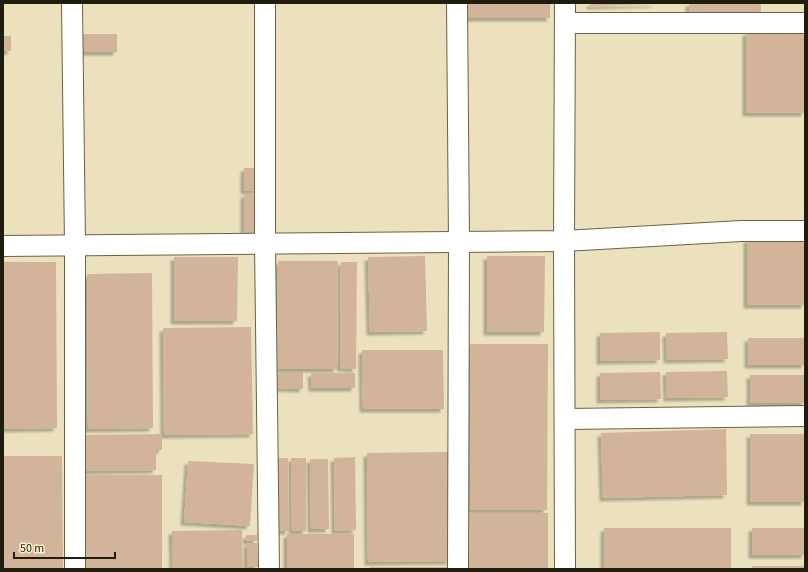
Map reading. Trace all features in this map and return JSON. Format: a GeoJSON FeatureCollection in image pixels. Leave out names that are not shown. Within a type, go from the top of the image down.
{"type":"FeatureCollection","features":[{"type":"Feature","properties":{"kind":"lane"},"geometry":{"type":"LineString","coordinates":[[72,3],[75,245],[75,569]]}},
{"type":"Feature","properties":{"kind":"lane"},"geometry":{"type":"LineString","coordinates":[[265,3],[265,243],[269,569]]}},
{"type":"Feature","properties":{"kind":"lane"},"geometry":{"type":"LineString","coordinates":[[456,3],[459,242],[458,569]]}},
{"type":"Feature","properties":{"kind":"lane"},"geometry":{"type":"LineString","coordinates":[[565,3],[565,569]]}},
{"type":"Feature","properties":{"kind":"lane"},"geometry":{"type":"LineString","coordinates":[[564,23],[805,23]]}},
{"type":"Feature","properties":{"kind":"lane"},"geometry":{"type":"LineString","coordinates":[[3,246],[459,242],[564,240],[741,231],[805,231]]}},
{"type":"Feature","properties":{"kind":"lane"},"geometry":{"type":"LineString","coordinates":[[564,419],[805,416]]}},
{"type":"Feature","properties":{"kind":"building"},"geometry":{"type":"Polygon","coordinates":[[[463,3],[550,3],[550,18],[463,18],[463,3]]]}},
{"type":"Feature","properties":{"kind":"building"},"geometry":{"type":"Polygon","coordinates":[[[590,3],[655,3],[655,4],[590,6],[590,3]]]}},
{"type":"Feature","properties":{"kind":"building"},"geometry":{"type":"Polygon","coordinates":[[[689,3],[761,3],[761,14],[689,14],[689,3]]]}},
{"type":"Feature","properties":{"kind":"building"},"geometry":{"type":"Polygon","coordinates":[[[746,32],[805,32],[805,113],[746,113],[746,32]]]}},
{"type":"Feature","properties":{"kind":"building"},"geometry":{"type":"Polygon","coordinates":[[[82,34],[117,34],[117,52],[82,52],[82,34]]]}},
{"type":"Feature","properties":{"kind":"building"},"geometry":{"type":"Polygon","coordinates":[[[3,36],[11,36],[11,51],[3,51],[3,36]]]}},
{"type":"Feature","properties":{"kind":"building"},"geometry":{"type":"Polygon","coordinates":[[[244,168],[259,168],[259,190],[244,191],[244,168]]]}},
{"type":"Feature","properties":{"kind":"building"},"geometry":{"type":"Polygon","coordinates":[[[244,194],[258,194],[259,233],[244,233],[244,194]]]}},
{"type":"Feature","properties":{"kind":"building"},"geometry":{"type":"Polygon","coordinates":[[[747,239],[805,239],[805,305],[747,305],[747,239]]]}},
{"type":"Feature","properties":{"kind":"building"},"geometry":{"type":"Polygon","coordinates":[[[425,256],[427,331],[370,332],[368,257],[425,256]]]}},
{"type":"Feature","properties":{"kind":"building"},"geometry":{"type":"Polygon","coordinates":[[[487,256],[545,256],[544,332],[487,332],[487,256]]]}},
{"type":"Feature","properties":{"kind":"building"},"geometry":{"type":"Polygon","coordinates":[[[174,257],[238,257],[237,321],[174,321],[174,257]]]}},
{"type":"Feature","properties":{"kind":"building"},"geometry":{"type":"Polygon","coordinates":[[[278,261],[338,261],[337,369],[277,369],[278,261]]]}},
{"type":"Feature","properties":{"kind":"building"},"geometry":{"type":"Polygon","coordinates":[[[3,262],[56,262],[57,428],[3,429],[3,262]]]}},
{"type":"Feature","properties":{"kind":"building"},"geometry":{"type":"Polygon","coordinates":[[[341,262],[357,262],[356,369],[340,368],[341,262]]]}},
{"type":"Feature","properties":{"kind":"building"},"geometry":{"type":"Polygon","coordinates":[[[152,273],[153,428],[88,429],[87,274],[152,273]]]}},
{"type":"Feature","properties":{"kind":"building"},"geometry":{"type":"Polygon","coordinates":[[[251,327],[253,434],[164,435],[163,328],[251,327]]]}},
{"type":"Feature","properties":{"kind":"building"},"geometry":{"type":"Polygon","coordinates":[[[660,332],[660,360],[600,361],[600,333],[660,332]]]}},
{"type":"Feature","properties":{"kind":"building"},"geometry":{"type":"Polygon","coordinates":[[[727,332],[728,359],[667,360],[666,333],[727,332]]]}},
{"type":"Feature","properties":{"kind":"building"},"geometry":{"type":"Polygon","coordinates":[[[748,338],[805,338],[805,365],[748,365],[748,338]]]}},
{"type":"Feature","properties":{"kind":"building"},"geometry":{"type":"Polygon","coordinates":[[[470,344],[548,344],[547,510],[470,510],[470,344]]]}},
{"type":"Feature","properties":{"kind":"building"},"geometry":{"type":"Polygon","coordinates":[[[362,350],[443,350],[444,409],[363,409],[362,350]]]}},
{"type":"Feature","properties":{"kind":"building"},"geometry":{"type":"Polygon","coordinates":[[[727,371],[728,397],[667,398],[666,372],[727,371]]]}},
{"type":"Feature","properties":{"kind":"building"},"geometry":{"type":"Polygon","coordinates":[[[277,372],[303,372],[303,389],[277,388],[277,372]]]}},
{"type":"Feature","properties":{"kind":"building"},"geometry":{"type":"Polygon","coordinates":[[[660,372],[661,399],[600,400],[600,373],[660,372]]]}},
{"type":"Feature","properties":{"kind":"building"},"geometry":{"type":"Polygon","coordinates":[[[311,373],[355,373],[355,388],[312,388],[311,373]]]}},
{"type":"Feature","properties":{"kind":"building"},"geometry":{"type":"Polygon","coordinates":[[[750,375],[805,375],[805,403],[750,403],[750,375]]]}},
{"type":"Feature","properties":{"kind":"building"},"geometry":{"type":"Polygon","coordinates":[[[747,405],[760,405],[760,414],[747,413],[747,405]]]}},
{"type":"Feature","properties":{"kind":"building"},"geometry":{"type":"Polygon","coordinates":[[[726,429],[727,495],[603,498],[601,433],[726,429]]]}},
{"type":"Feature","properties":{"kind":"building"},"geometry":{"type":"Polygon","coordinates":[[[162,434],[162,450],[156,450],[156,470],[84,471],[84,435],[162,434]]]}},
{"type":"Feature","properties":{"kind":"building"},"geometry":{"type":"Polygon","coordinates":[[[750,434],[805,434],[805,502],[750,502],[750,434]]]}},
{"type":"Feature","properties":{"kind":"building"},"geometry":{"type":"Polygon","coordinates":[[[448,452],[450,561],[368,562],[367,453],[448,452]]]}},
{"type":"Feature","properties":{"kind":"building"},"geometry":{"type":"Polygon","coordinates":[[[3,456],[62,456],[63,569],[3,569],[3,456]]]}},
{"type":"Feature","properties":{"kind":"building"},"geometry":{"type":"Polygon","coordinates":[[[355,457],[356,530],[335,531],[334,458],[355,457]]]}},
{"type":"Feature","properties":{"kind":"building"},"geometry":{"type":"Polygon","coordinates":[[[274,458],[288,458],[289,531],[275,531],[274,458]]]}},
{"type":"Feature","properties":{"kind":"building"},"geometry":{"type":"Polygon","coordinates":[[[291,458],[306,458],[306,531],[292,531],[291,458]]]}},
{"type":"Feature","properties":{"kind":"building"},"geometry":{"type":"Polygon","coordinates":[[[310,459],[328,459],[329,529],[311,529],[310,459]]]}},
{"type":"Feature","properties":{"kind":"building"},"geometry":{"type":"Polygon","coordinates":[[[188,461],[254,464],[250,526],[184,522],[188,461]]]}},
{"type":"Feature","properties":{"kind":"building"},"geometry":{"type":"Polygon","coordinates":[[[81,475],[162,475],[162,569],[81,569],[81,475]]]}},
{"type":"Feature","properties":{"kind":"building"},"geometry":{"type":"Polygon","coordinates":[[[469,513],[548,513],[548,569],[470,569],[469,513]]]}},
{"type":"Feature","properties":{"kind":"building"},"geometry":{"type":"Polygon","coordinates":[[[604,528],[731,528],[731,569],[604,569],[604,528]]]}},
{"type":"Feature","properties":{"kind":"building"},"geometry":{"type":"Polygon","coordinates":[[[752,528],[805,528],[805,555],[752,555],[752,528]]]}},
{"type":"Feature","properties":{"kind":"building"},"geometry":{"type":"Polygon","coordinates":[[[242,530],[243,569],[173,569],[172,531],[242,530]]]}},
{"type":"Feature","properties":{"kind":"building"},"geometry":{"type":"Polygon","coordinates":[[[287,534],[354,534],[354,569],[287,569],[287,534]]]}},
{"type":"Feature","properties":{"kind":"building"},"geometry":{"type":"Polygon","coordinates":[[[246,535],[257,535],[257,541],[246,541],[246,535]]]}},
{"type":"Feature","properties":{"kind":"building"},"geometry":{"type":"Polygon","coordinates":[[[247,543],[257,543],[258,567],[247,567],[247,543]]]}},
{"type":"Feature","properties":{"kind":"building"},"geometry":{"type":"Polygon","coordinates":[[[752,566],[805,566],[805,569],[752,569],[752,566]]]}},
{"type":"Feature","properties":{"kind":"building"},"geometry":{"type":"Polygon","coordinates":[[[370,567],[450,567],[450,569],[370,569],[370,567]]]}}]}
